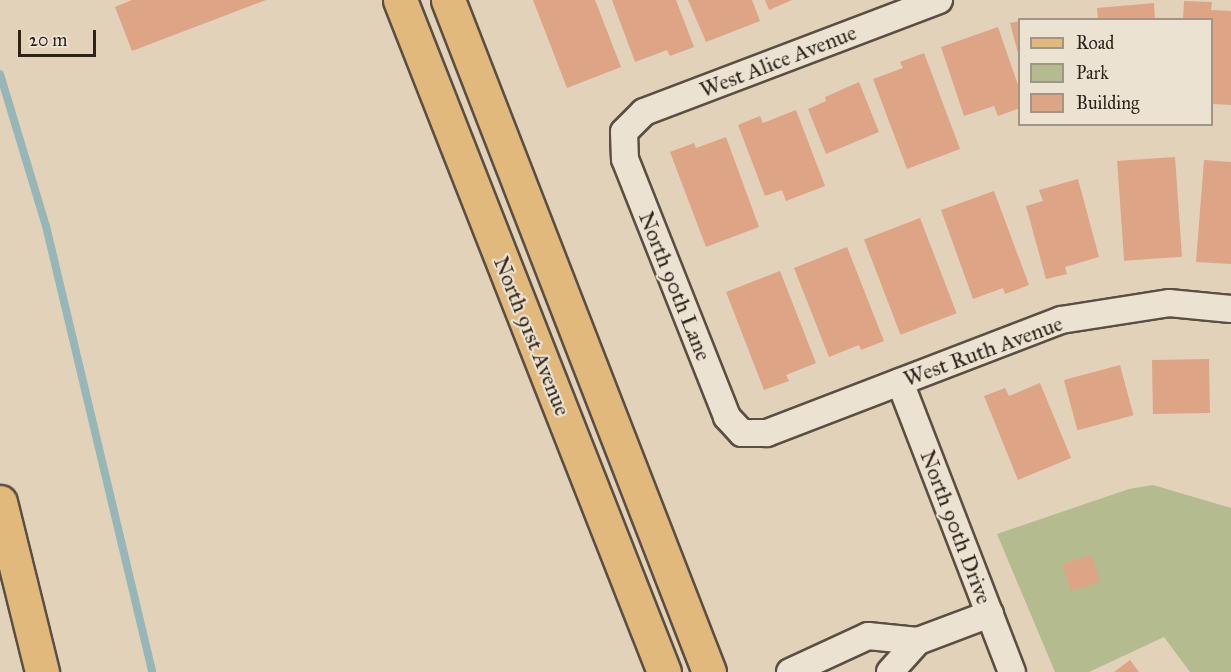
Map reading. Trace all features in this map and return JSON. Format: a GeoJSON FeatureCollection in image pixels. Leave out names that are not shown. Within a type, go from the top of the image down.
{"type":"FeatureCollection","features":[{"type":"Feature","properties":{"kind":"main road","name":"North 91st Avenue"},"geometry":{"type":"LineString","coordinates":[[400,0],[664,672]]}},
{"type":"Feature","properties":{"kind":"main road","name":"North 91st Avenue"},"geometry":{"type":"LineString","coordinates":[[448,0],[708,672]]}},
{"type":"Feature","properties":{"kind":"main road"},"geometry":{"type":"LineString","coordinates":[[0,502],[42,672]]}},
{"type":"Feature","properties":{"kind":"street","name":"West Alice Avenue"},"geometry":{"type":"LineString","coordinates":[[624,132],[644,112],[939,0]]}},
{"type":"Feature","properties":{"kind":"street","name":"North 90th Lane"},"geometry":{"type":"LineString","coordinates":[[624,132],[625,159],[727,417],[742,433]]}},
{"type":"Feature","properties":{"kind":"street","name":"West Ruth Avenue"},"geometry":{"type":"LineString","coordinates":[[742,433],[767,433],[1061,320],[1169,303],[1231,309]]}},
{"type":"Feature","properties":{"kind":"street","name":"North 90th Drive"},"geometry":{"type":"LineString","coordinates":[[900,382],[1012,672]]}},
{"type":"Feature","properties":{"kind":"street"},"geometry":{"type":"LineString","coordinates":[[790,672],[868,636],[918,641],[990,614]]}},
{"type":"Feature","properties":{"kind":"street"},"geometry":{"type":"LineString","coordinates":[[890,672],[918,641]]}},
{"type":"Feature","properties":{"kind":"green space"},"geometry":{"type":"Polygon","coordinates":[[[1153,485],[1231,508],[1231,672],[1190,672],[1164,637],[1089,672],[1055,672],[997,534],[1129,489],[1153,485]]]}},
{"type":"Feature","properties":{"kind":"building"},"geometry":{"type":"Polygon","coordinates":[[[132,0],[266,0],[132,51],[115,7],[132,0]]]}},
{"type":"Feature","properties":{"kind":"building"},"geometry":{"type":"Polygon","coordinates":[[[533,0],[595,0],[621,67],[567,88],[533,0]]]}},
{"type":"Feature","properties":{"kind":"building"},"geometry":{"type":"Polygon","coordinates":[[[612,0],[676,0],[694,47],[670,56],[667,50],[635,62],[612,0]]]}},
{"type":"Feature","properties":{"kind":"building"},"geometry":{"type":"Polygon","coordinates":[[[688,0],[752,0],[760,21],[706,42],[688,0]]]}},
{"type":"Feature","properties":{"kind":"building"},"geometry":{"type":"Polygon","coordinates":[[[765,0],[792,0],[769,10],[765,0]]]}},
{"type":"Feature","properties":{"kind":"building"},"geometry":{"type":"Polygon","coordinates":[[[1184,1],[1212,2],[1211,10],[1231,11],[1231,105],[1213,104],[1213,18],[1183,18],[1184,1]]]}},
{"type":"Feature","properties":{"kind":"building"},"geometry":{"type":"Polygon","coordinates":[[[1154,3],[1155,18],[1098,18],[1097,8],[1154,3]]]}},
{"type":"Feature","properties":{"kind":"building"},"geometry":{"type":"Polygon","coordinates":[[[1018,21],[1018,53],[1010,23],[1018,21]]]}},
{"type":"Feature","properties":{"kind":"building"},"geometry":{"type":"Polygon","coordinates":[[[998,27],[1018,85],[1018,109],[998,116],[994,106],[964,116],[941,47],[998,27]]]}},
{"type":"Feature","properties":{"kind":"building"},"geometry":{"type":"Polygon","coordinates":[[[924,53],[960,149],[907,169],[873,79],[903,68],[900,62],[924,53]]]}},
{"type":"Feature","properties":{"kind":"building"},"geometry":{"type":"Polygon","coordinates":[[[859,82],[879,132],[826,154],[808,109],[826,101],[825,97],[859,82]]]}},
{"type":"Feature","properties":{"kind":"building"},"geometry":{"type":"Polygon","coordinates":[[[796,110],[825,186],[786,201],[782,190],[765,196],[738,125],[760,116],[763,123],[796,110]]]}},
{"type":"Feature","properties":{"kind":"building"},"geometry":{"type":"Polygon","coordinates":[[[726,137],[759,227],[706,247],[670,152],[694,143],[696,148],[726,137]]]}},
{"type":"Feature","properties":{"kind":"building"},"geometry":{"type":"Polygon","coordinates":[[[1175,157],[1182,257],[1124,261],[1117,161],[1175,157]]]}},
{"type":"Feature","properties":{"kind":"building"},"geometry":{"type":"Polygon","coordinates":[[[1204,160],[1231,162],[1231,264],[1196,262],[1204,160]]]}},
{"type":"Feature","properties":{"kind":"building"},"geometry":{"type":"Polygon","coordinates":[[[1078,179],[1099,257],[1065,267],[1067,274],[1046,279],[1026,206],[1043,201],[1039,190],[1078,179]]]}},
{"type":"Feature","properties":{"kind":"building"},"geometry":{"type":"Polygon","coordinates":[[[994,191],[1029,285],[1005,294],[1003,288],[973,299],[941,210],[994,191]]]}},
{"type":"Feature","properties":{"kind":"building"},"geometry":{"type":"Polygon","coordinates":[[[920,218],[957,313],[901,335],[864,240],[920,218]]]}},
{"type":"Feature","properties":{"kind":"building"},"geometry":{"type":"Polygon","coordinates":[[[847,247],[884,341],[861,350],[859,345],[829,357],[794,268],[847,247]]]}},
{"type":"Feature","properties":{"kind":"building"},"geometry":{"type":"Polygon","coordinates":[[[780,271],[816,363],[786,375],[789,381],[764,390],[726,292],[780,271]]]}},
{"type":"Feature","properties":{"kind":"building"},"geometry":{"type":"Polygon","coordinates":[[[1209,359],[1210,413],[1153,414],[1152,360],[1209,359]]]}},
{"type":"Feature","properties":{"kind":"building"},"geometry":{"type":"Polygon","coordinates":[[[1120,365],[1133,415],[1077,430],[1064,380],[1120,365]]]}},
{"type":"Feature","properties":{"kind":"building"},"geometry":{"type":"Polygon","coordinates":[[[1040,383],[1071,458],[1018,480],[984,396],[1005,388],[1009,396],[1040,383]]]}},
{"type":"Feature","properties":{"kind":"building"},"geometry":{"type":"Polygon","coordinates":[[[1091,555],[1100,582],[1071,591],[1062,564],[1091,555]]]}},
{"type":"Feature","properties":{"kind":"building"},"geometry":{"type":"Polygon","coordinates":[[[1130,660],[1139,672],[1114,672],[1130,660]]]}},
{"type":"Feature","properties":{"kind":"waterway"},"geometry":{"type":"LineString","coordinates":[[0,74],[46,226],[152,672]]}}]}
